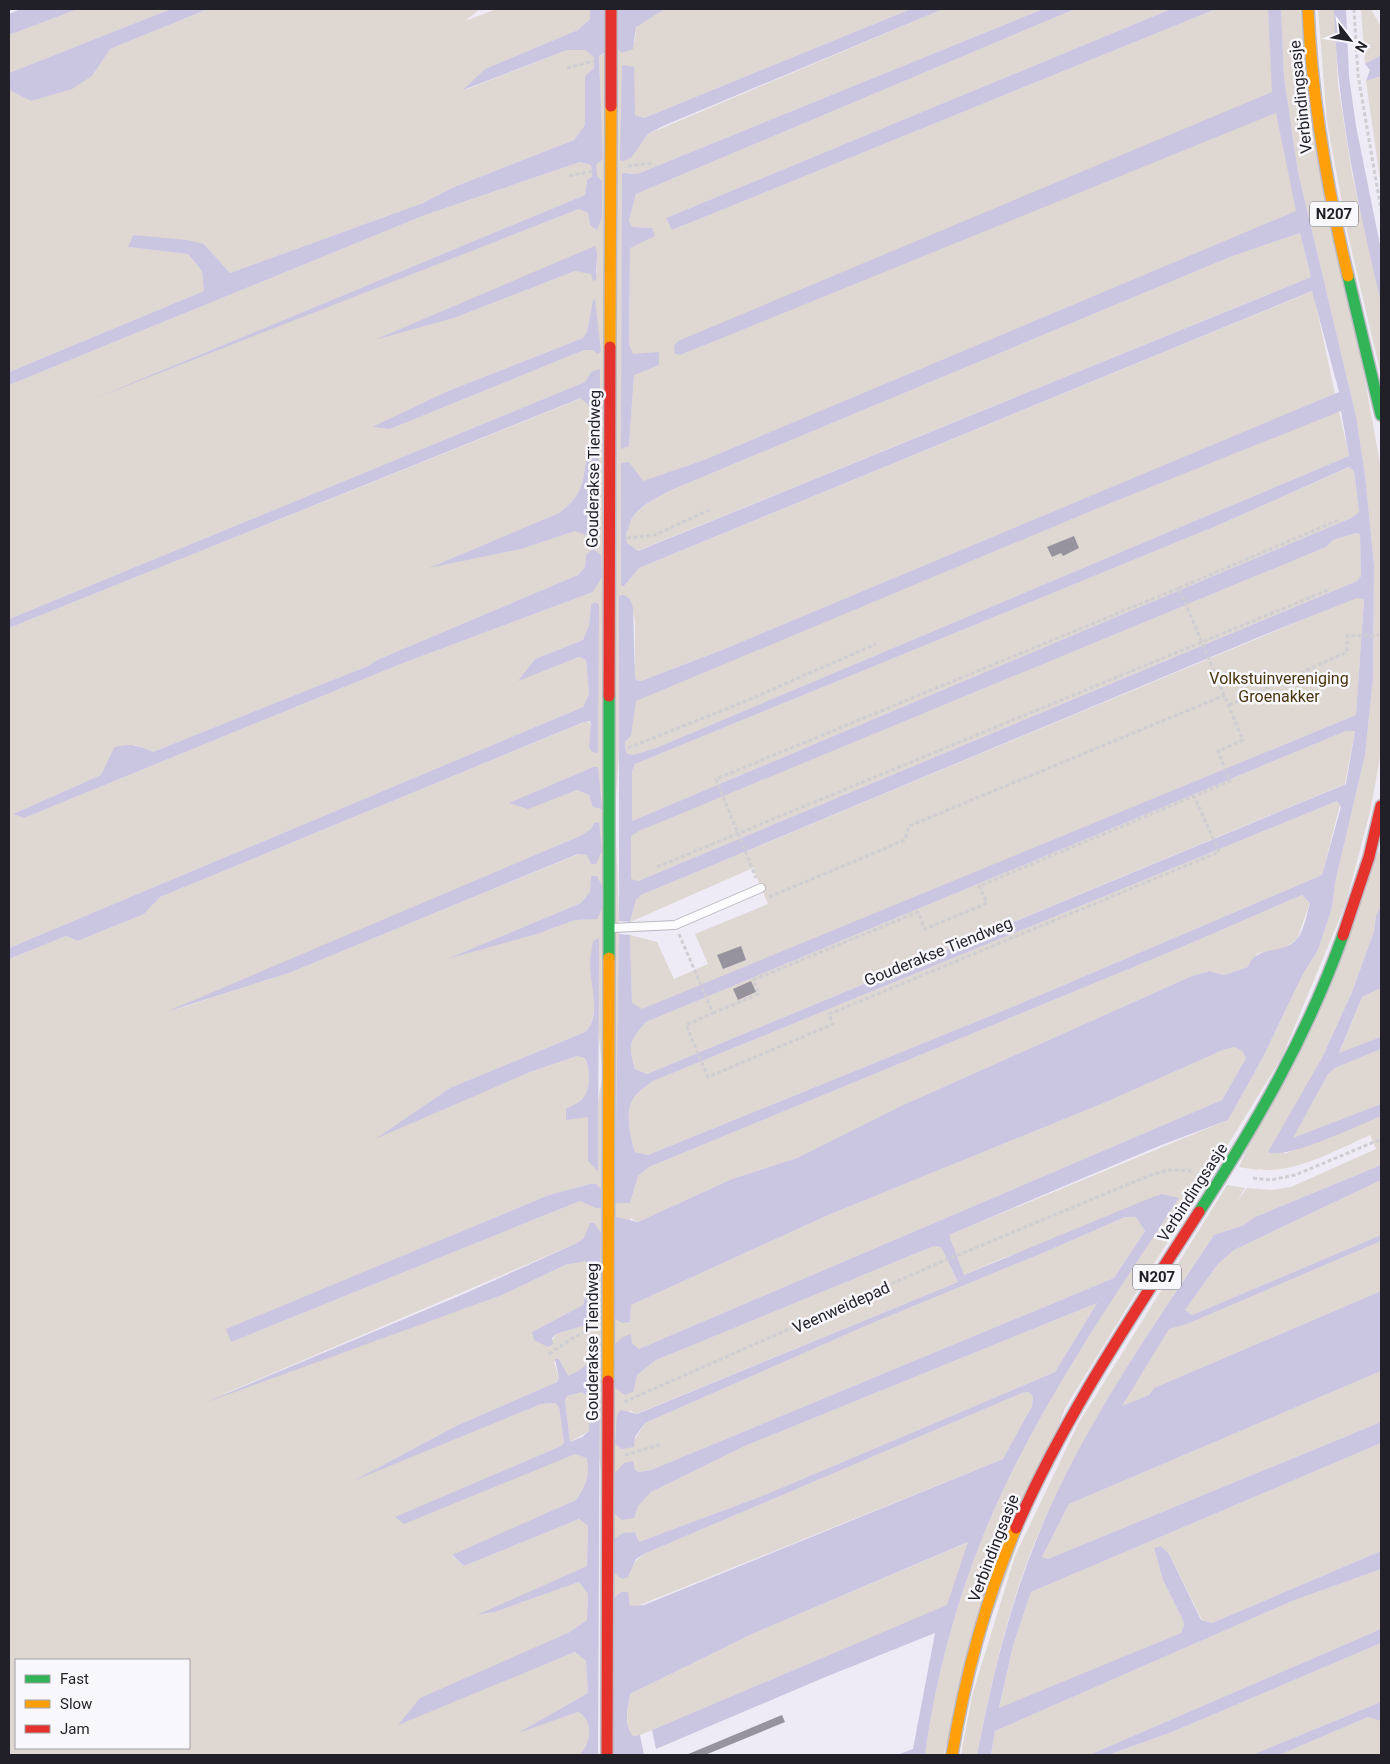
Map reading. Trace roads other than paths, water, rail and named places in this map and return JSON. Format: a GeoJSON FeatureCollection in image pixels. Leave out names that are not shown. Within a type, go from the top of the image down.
{"type":"FeatureCollection","features":[{"type":"Feature","properties":{"kind":"street","name":"Gouderakse Tiendweg"},"geometry":{"type":"LineString","coordinates":[[607,1755],[613,928],[608,541],[611,9]]}},
{"type":"Feature","properties":{"kind":"street","name":"Verbindingsasje"},"geometry":{"type":"LineString","coordinates":[[1308,9],[1309,46],[1318,129],[1330,195],[1381,415]]}},
{"type":"Feature","properties":{"kind":"street","name":"Verbindingsasje"},"geometry":{"type":"LineString","coordinates":[[952,1755],[970,1662],[988,1601],[1013,1535],[1039,1476],[1072,1412],[1216,1187],[1290,1060],[1338,955],[1365,871],[1381,806]]}},
{"type":"Feature","properties":{"kind":"lane"},"geometry":{"type":"LineString","coordinates":[[613,928],[675,925],[761,888]]}},
{"type":"Feature","properties":{"kind":"park label","name":"Volkstuinvereniging Groenakker"},"geometry":{"type":"Point","coordinates":[1279,687]}}]}
